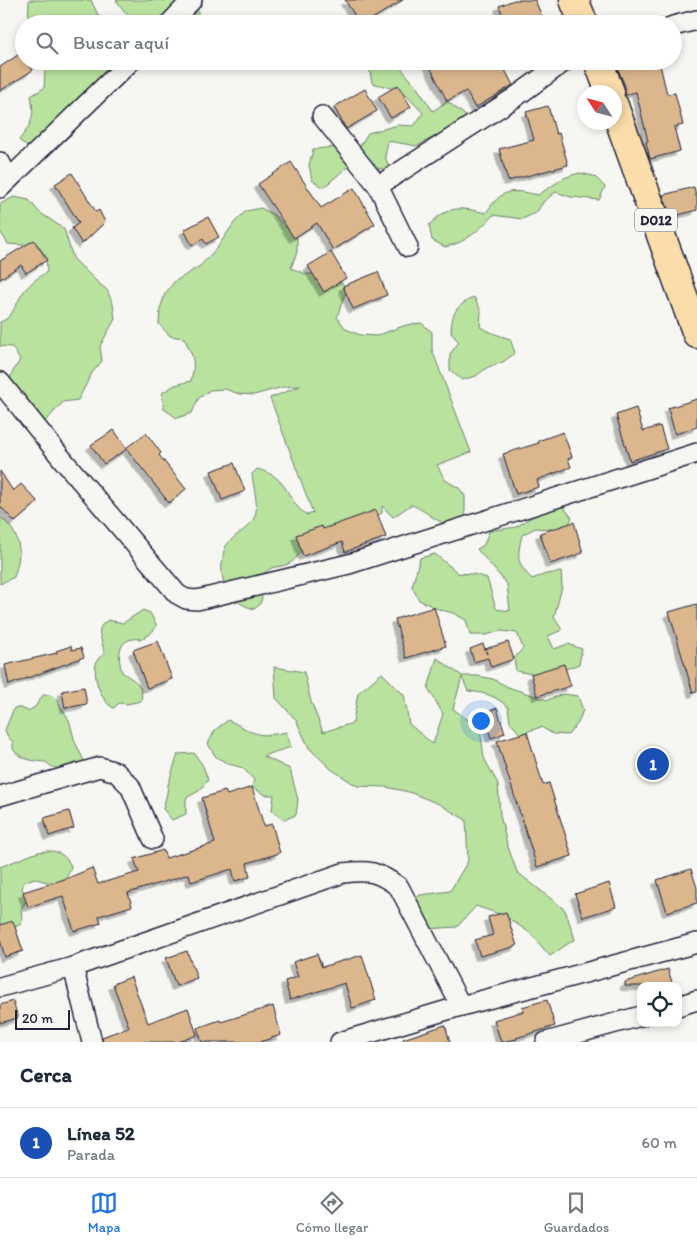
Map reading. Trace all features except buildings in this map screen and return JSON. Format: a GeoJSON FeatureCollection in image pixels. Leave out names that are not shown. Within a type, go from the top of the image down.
{"type":"FeatureCollection","features":[{"type":"Feature","properties":{"kind":"main road"},"geometry":{"type":"LineString","coordinates":[[574,0],[580,15]]}},
{"type":"Feature","properties":{"kind":"main road"},"geometry":{"type":"LineString","coordinates":[[601,70],[607,85]]}},
{"type":"Feature","properties":{"kind":"main road","name":"D012"},"geometry":{"type":"LineString","coordinates":[[622,127],[694,318]]}},
{"type":"Feature","properties":{"kind":"street"},"geometry":{"type":"LineString","coordinates":[[178,15],[192,0]]}},
{"type":"Feature","properties":{"kind":"street"},"geometry":{"type":"LineString","coordinates":[[682,24],[697,20]]}},
{"type":"Feature","properties":{"kind":"street"},"geometry":{"type":"LineString","coordinates":[[5,183],[122,70]]}},
{"type":"Feature","properties":{"kind":"street"},"geometry":{"type":"LineString","coordinates":[[378,186],[514,98],[553,70]]}},
{"type":"Feature","properties":{"kind":"street"},"geometry":{"type":"LineString","coordinates":[[322,116],[378,186],[408,247]]}},
{"type":"Feature","properties":{"kind":"street"},"geometry":{"type":"LineString","coordinates":[[0,162],[5,183]]}},
{"type":"Feature","properties":{"kind":"street"},"geometry":{"type":"LineString","coordinates":[[0,382],[176,594],[186,599],[197,600],[349,564],[697,453]]}},
{"type":"Feature","properties":{"kind":"street"},"geometry":{"type":"LineString","coordinates":[[0,796],[100,767],[116,772],[130,786],[153,838]]}},
{"type":"Feature","properties":{"kind":"street"},"geometry":{"type":"LineString","coordinates":[[0,987],[73,967],[343,873],[364,870],[383,875],[399,888],[461,1006]]}},
{"type":"Feature","properties":{"kind":"street"},"geometry":{"type":"LineString","coordinates":[[340,1042],[461,1006],[697,942]]}},
{"type":"Feature","properties":{"kind":"street"},"geometry":{"type":"LineString","coordinates":[[73,967],[92,1042]]}},
{"type":"Feature","properties":{"kind":"street"},"geometry":{"type":"LineString","coordinates":[[682,1005],[697,1000]]}},
{"type":"Feature","properties":{"kind":"street"},"geometry":{"type":"LineString","coordinates":[[546,1042],[637,1017]]}},
{"type":"Feature","properties":{"kind":"green space"},"geometry":{"type":"Polygon","coordinates":[[[29,0],[91,0],[98,15],[28,15],[29,0]]]}},
{"type":"Feature","properties":{"kind":"green space"},"geometry":{"type":"Polygon","coordinates":[[[116,0],[198,0],[198,15],[127,15],[116,0]]]}},
{"type":"Feature","properties":{"kind":"green space"},"geometry":{"type":"Polygon","coordinates":[[[45,70],[120,70],[79,120],[72,134],[60,144],[31,150],[19,140],[31,120],[33,109],[31,96],[44,88],[45,70]]]}},
{"type":"Feature","properties":{"kind":"green space"},"geometry":{"type":"Polygon","coordinates":[[[370,70],[403,70],[433,111],[447,101],[466,116],[459,128],[444,132],[417,146],[388,141],[385,156],[390,170],[360,166],[346,168],[323,188],[312,180],[309,165],[313,150],[360,146],[368,133],[398,125],[414,126],[423,113],[402,91],[372,83],[370,70]]]}},
{"type":"Feature","properties":{"kind":"green space"},"geometry":{"type":"Polygon","coordinates":[[[579,173],[594,176],[605,187],[599,200],[571,197],[556,192],[544,201],[536,213],[522,219],[493,215],[477,231],[466,239],[452,245],[445,247],[432,240],[429,225],[436,218],[449,211],[462,209],[486,213],[497,199],[508,192],[514,191],[538,195],[564,178],[579,173]]]}},
{"type":"Feature","properties":{"kind":"green space"},"geometry":{"type":"Polygon","coordinates":[[[14,197],[29,200],[39,212],[64,229],[73,258],[107,290],[113,304],[115,319],[100,346],[102,361],[92,373],[78,400],[63,402],[44,423],[8,388],[12,373],[20,360],[12,347],[0,346],[0,322],[9,317],[28,287],[47,272],[46,256],[37,244],[8,244],[0,231],[0,204],[14,197]]]}},
{"type":"Feature","properties":{"kind":"green space"},"geometry":{"type":"Polygon","coordinates":[[[261,208],[274,215],[297,238],[297,252],[291,268],[305,274],[321,274],[336,278],[347,288],[337,317],[346,329],[360,335],[376,336],[406,325],[421,323],[432,332],[432,350],[471,452],[437,465],[445,480],[459,488],[465,496],[465,519],[454,524],[444,523],[411,505],[393,517],[382,506],[382,513],[375,517],[308,547],[288,564],[268,570],[263,577],[261,601],[254,609],[239,603],[225,587],[222,572],[224,552],[229,542],[249,525],[255,516],[256,501],[252,474],[257,469],[277,478],[301,511],[307,515],[313,513],[270,398],[300,386],[283,387],[254,395],[239,394],[225,389],[210,390],[198,399],[192,413],[177,418],[164,409],[162,393],[175,385],[191,381],[193,359],[184,338],[170,336],[159,324],[160,309],[165,294],[174,282],[200,266],[217,248],[234,223],[246,211],[261,208]]]}},
{"type":"Feature","properties":{"kind":"green space"},"geometry":{"type":"Polygon","coordinates":[[[474,297],[481,311],[480,327],[510,339],[515,353],[503,362],[488,367],[476,376],[462,380],[450,370],[450,354],[459,342],[451,333],[452,320],[459,307],[474,297]]]}},
{"type":"Feature","properties":{"kind":"green space"},"geometry":{"type":"Polygon","coordinates":[[[562,505],[572,518],[565,530],[535,528],[522,535],[519,559],[520,564],[532,579],[546,574],[561,572],[562,587],[554,617],[562,630],[548,636],[554,649],[568,644],[582,649],[579,664],[548,673],[516,671],[514,659],[523,648],[517,633],[501,631],[486,635],[470,635],[466,620],[419,600],[412,587],[420,558],[435,554],[458,573],[473,574],[487,578],[496,609],[510,611],[507,584],[477,549],[484,545],[489,531],[516,527],[532,517],[562,505]]]}},
{"type":"Feature","properties":{"kind":"green space"},"geometry":{"type":"Polygon","coordinates":[[[0,517],[13,530],[19,552],[14,577],[0,584],[0,517]]]}},
{"type":"Feature","properties":{"kind":"green space"},"geometry":{"type":"Polygon","coordinates":[[[143,610],[150,613],[157,626],[147,636],[128,640],[121,647],[120,652],[122,672],[139,686],[142,695],[141,701],[127,704],[119,703],[114,708],[109,705],[101,694],[96,679],[95,671],[98,658],[104,654],[100,635],[101,627],[108,620],[123,623],[143,610]]]}},
{"type":"Feature","properties":{"kind":"green space"},"geometry":{"type":"Polygon","coordinates":[[[437,658],[462,676],[478,676],[493,679],[508,687],[547,700],[563,694],[578,696],[583,710],[578,723],[568,735],[553,734],[541,727],[520,734],[510,722],[508,707],[490,695],[468,691],[462,677],[453,709],[480,728],[484,758],[498,784],[500,815],[507,844],[517,872],[565,910],[575,939],[550,956],[530,933],[505,916],[476,906],[457,927],[426,929],[415,899],[420,895],[450,891],[468,861],[466,820],[439,804],[409,792],[386,787],[357,786],[331,769],[309,748],[296,720],[276,698],[274,667],[304,672],[311,702],[323,732],[353,723],[358,693],[382,673],[404,695],[409,724],[433,744],[443,714],[428,688],[437,658]]]}},
{"type":"Feature","properties":{"kind":"green space"},"geometry":{"type":"Polygon","coordinates":[[[43,695],[50,695],[57,700],[69,720],[75,742],[85,763],[55,768],[46,762],[23,758],[13,749],[13,742],[5,730],[14,708],[28,711],[35,707],[43,695]]]}},
{"type":"Feature","properties":{"kind":"green space"},"geometry":{"type":"Polygon","coordinates":[[[228,720],[255,733],[267,735],[286,732],[291,747],[263,756],[290,769],[298,800],[296,815],[283,820],[272,810],[274,795],[265,795],[252,787],[254,780],[243,768],[229,764],[216,757],[208,744],[215,730],[228,720]]]}},
{"type":"Feature","properties":{"kind":"green space"},"geometry":{"type":"Polygon","coordinates":[[[194,753],[203,766],[208,780],[199,791],[186,798],[186,814],[172,820],[163,809],[178,754],[194,753]]]}},
{"type":"Feature","properties":{"kind":"green space"},"geometry":{"type":"Polygon","coordinates":[[[38,852],[58,853],[67,859],[71,866],[69,873],[57,882],[34,878],[24,882],[22,889],[28,898],[21,909],[21,924],[0,930],[0,867],[38,852]]]}},
{"type":"Feature","properties":{"kind":"place","name":"Línea 52"},"geometry":{"type":"Point","coordinates":[653,764]}}]}
